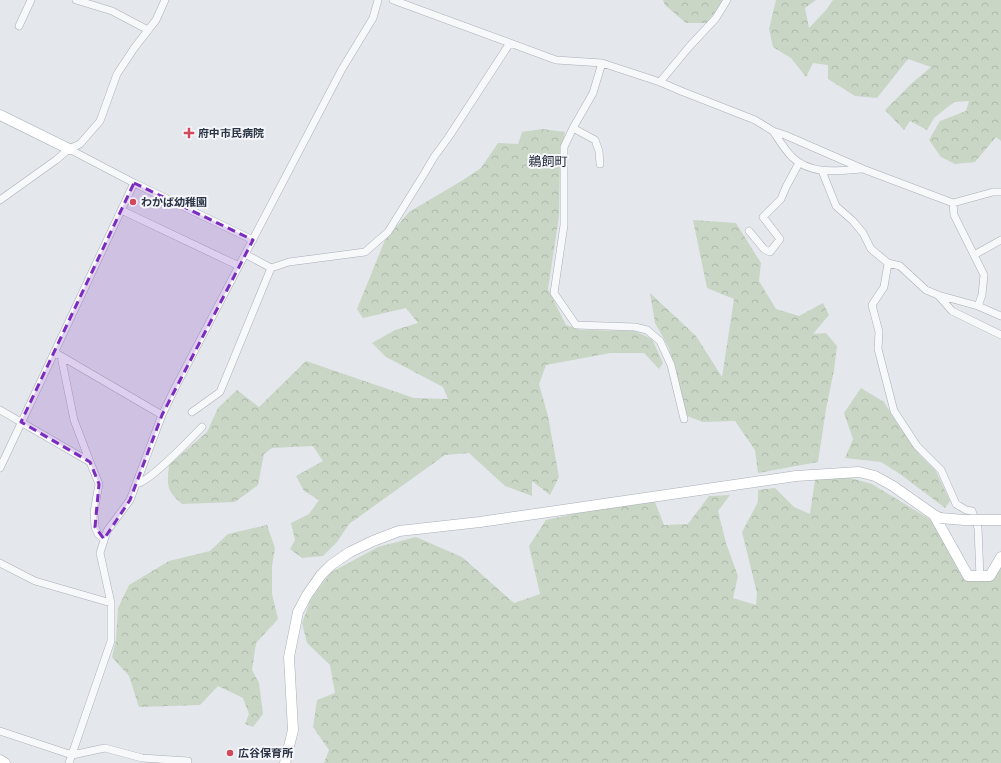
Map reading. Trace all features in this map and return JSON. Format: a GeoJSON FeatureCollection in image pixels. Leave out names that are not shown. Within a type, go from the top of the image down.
{"type":"FeatureCollection","features":[{"type":"Feature","properties":{"kind":"street"},"geometry":{"type":"LineString","coordinates":[[19,26],[30,0]]}},
{"type":"Feature","properties":{"kind":"street"},"geometry":{"type":"LineString","coordinates":[[76,0],[112,11],[148,30]]}},
{"type":"Feature","properties":{"kind":"street"},"geometry":{"type":"LineString","coordinates":[[0,200],[69,149],[80,144],[100,121],[117,74],[135,47],[156,20],[165,0]]}},
{"type":"Feature","properties":{"kind":"street"},"geometry":{"type":"LineString","coordinates":[[69,763],[111,641],[111,603],[100,554],[107,531],[130,500],[162,415],[342,69],[373,18],[378,0]]}},
{"type":"Feature","properties":{"kind":"street"},"geometry":{"type":"LineString","coordinates":[[393,0],[556,60],[602,63],[660,82],[755,120],[773,131],[953,203],[993,192],[1001,192]]}},
{"type":"Feature","properties":{"kind":"street"},"geometry":{"type":"LineString","coordinates":[[660,82],[689,47],[716,18],[727,0]]}},
{"type":"Feature","properties":{"kind":"street"},"geometry":{"type":"LineString","coordinates":[[246,254],[271,268],[289,262],[365,252],[388,232],[434,157],[510,43]]}},
{"type":"Feature","properties":{"kind":"street"},"geometry":{"type":"LineString","coordinates":[[602,63],[593,93],[564,147],[564,225],[554,293],[576,325],[634,327],[647,330],[660,341],[671,365],[684,419]]}},
{"type":"Feature","properties":{"kind":"street"},"geometry":{"type":"LineString","coordinates":[[0,115],[134,183],[253,240]]}},
{"type":"Feature","properties":{"kind":"street"},"geometry":{"type":"LineString","coordinates":[[573,128],[595,140],[599,151],[600,164]]}},
{"type":"Feature","properties":{"kind":"street"},"geometry":{"type":"LineString","coordinates":[[773,131],[791,156],[799,163],[827,172],[863,168]]}},
{"type":"Feature","properties":{"kind":"street"},"geometry":{"type":"LineString","coordinates":[[749,231],[764,249],[770,252],[780,239],[763,217],[781,199],[799,163]]}},
{"type":"Feature","properties":{"kind":"street"},"geometry":{"type":"LineString","coordinates":[[822,171],[836,206],[853,221],[863,233],[871,249],[888,263],[900,266],[926,290],[938,295],[978,306],[1001,316]]}},
{"type":"Feature","properties":{"kind":"street"},"geometry":{"type":"LineString","coordinates":[[0,468],[134,183]]}},
{"type":"Feature","properties":{"kind":"street"},"geometry":{"type":"LineString","coordinates":[[953,203],[954,215],[984,275],[982,295],[978,306]]}},
{"type":"Feature","properties":{"kind":"street"},"geometry":{"type":"LineString","coordinates":[[121,210],[239,266]]}},
{"type":"Feature","properties":{"kind":"street"},"geometry":{"type":"LineString","coordinates":[[974,255],[1001,240]]}},
{"type":"Feature","properties":{"kind":"street"},"geometry":{"type":"LineString","coordinates":[[888,263],[884,287],[872,305],[879,332],[878,349],[894,411],[917,446],[941,470],[956,504],[972,512],[978,528],[980,576]]}},
{"type":"Feature","properties":{"kind":"street"},"geometry":{"type":"LineString","coordinates":[[192,412],[220,392],[271,268]]}},
{"type":"Feature","properties":{"kind":"street"},"geometry":{"type":"LineString","coordinates":[[938,295],[952,310],[1001,335]]}},
{"type":"Feature","properties":{"kind":"street"},"geometry":{"type":"LineString","coordinates":[[54,352],[162,415]]}},
{"type":"Feature","properties":{"kind":"street"},"geometry":{"type":"LineString","coordinates":[[61,356],[74,420],[99,484],[94,512],[95,527],[98,534],[104,539]]}},
{"type":"Feature","properties":{"kind":"street"},"geometry":{"type":"LineString","coordinates":[[0,410],[90,462]]}},
{"type":"Feature","properties":{"kind":"street"},"geometry":{"type":"LineString","coordinates":[[136,484],[142,483],[202,427]]}},
{"type":"Feature","properties":{"kind":"street"},"geometry":{"type":"LineString","coordinates":[[285,763],[293,730],[289,657],[298,612],[317,580],[331,565],[350,552],[373,540],[399,531],[480,522],[796,476],[859,472],[875,476],[893,486],[937,516],[964,520],[1001,520]]}},
{"type":"Feature","properties":{"kind":"street"},"geometry":{"type":"LineString","coordinates":[[937,516],[968,576],[990,576],[1001,557]]}},
{"type":"Feature","properties":{"kind":"street"},"geometry":{"type":"LineString","coordinates":[[0,563],[35,581],[111,603]]}},
{"type":"Feature","properties":{"kind":"street"},"geometry":{"type":"LineString","coordinates":[[0,731],[72,755],[105,748],[142,758],[188,761]]}},
{"type":"Feature","properties":{"kind":"street"},"geometry":{"type":"LineString","coordinates":[[0,760],[5,763]]}},
{"type":"Feature","properties":{"kind":"highlighted area"},"geometry":{"type":"Polygon","coordinates":[[[134,183],[253,240],[162,415],[130,500],[104,539],[95,527],[99,484],[90,462],[21,422],[134,183]]]}},
{"type":"Feature","properties":{"kind":"green space"},"geometry":{"type":"Polygon","coordinates":[[[663,0],[725,0],[706,23],[686,23],[665,5],[663,0]]]}},
{"type":"Feature","properties":{"kind":"green space"},"geometry":{"type":"Polygon","coordinates":[[[776,0],[816,0],[805,8],[809,28],[833,0],[1001,0],[1001,141],[996,137],[975,162],[955,164],[941,157],[929,140],[940,121],[966,111],[969,101],[954,102],[934,118],[927,130],[910,121],[904,130],[885,110],[911,84],[931,67],[908,59],[877,98],[855,96],[828,79],[828,65],[813,63],[806,77],[791,58],[773,47],[769,29],[776,0]]]}},
{"type":"Feature","properties":{"kind":"green space"},"geometry":{"type":"Polygon","coordinates":[[[542,129],[565,132],[560,157],[559,216],[548,289],[566,325],[581,330],[635,331],[652,339],[663,363],[659,369],[644,353],[610,353],[546,365],[539,384],[548,416],[559,477],[550,495],[532,481],[532,496],[505,486],[469,453],[445,455],[349,524],[337,542],[323,556],[302,558],[290,549],[295,540],[291,523],[309,514],[319,500],[304,491],[296,476],[323,461],[313,446],[272,448],[264,454],[258,485],[235,502],[182,504],[170,491],[168,483],[169,465],[207,432],[218,408],[237,390],[259,407],[306,361],[414,398],[448,399],[443,387],[386,357],[372,343],[395,330],[418,323],[406,308],[363,318],[357,309],[385,240],[409,212],[481,168],[498,143],[518,144],[522,132],[542,129]]]}},
{"type":"Feature","properties":{"kind":"green space"},"geometry":{"type":"Polygon","coordinates":[[[693,220],[736,223],[761,263],[759,281],[776,309],[799,316],[823,303],[829,315],[813,334],[826,333],[837,346],[818,462],[758,473],[755,450],[735,421],[703,422],[687,416],[669,348],[655,323],[650,293],[696,336],[722,377],[734,299],[707,288],[693,220]]]}},
{"type":"Feature","properties":{"kind":"green space"},"geometry":{"type":"Polygon","coordinates":[[[861,388],[884,402],[920,455],[936,471],[950,501],[945,508],[900,474],[881,462],[845,458],[853,439],[844,413],[861,388]]]}},
{"type":"Feature","properties":{"kind":"green space"},"geometry":{"type":"Polygon","coordinates":[[[847,477],[872,484],[936,523],[967,580],[1001,565],[1001,763],[324,763],[329,750],[313,727],[317,700],[335,693],[330,665],[307,643],[302,623],[310,601],[330,573],[378,547],[416,537],[462,557],[514,603],[540,594],[529,546],[546,520],[596,509],[655,502],[664,525],[688,524],[709,496],[730,495],[718,511],[726,543],[738,576],[733,598],[756,605],[757,593],[742,532],[758,502],[758,490],[775,488],[794,507],[810,514],[815,480],[847,477]]]}},
{"type":"Feature","properties":{"kind":"green space"},"geometry":{"type":"Polygon","coordinates":[[[267,525],[275,548],[272,566],[272,594],[278,619],[256,643],[252,670],[259,683],[263,714],[253,727],[245,724],[249,714],[243,698],[218,686],[200,705],[139,707],[129,676],[112,657],[116,640],[118,608],[129,585],[169,561],[210,551],[228,534],[267,525]]]}},
{"type":"Feature","properties":{"kind":"place","name":"府中市民病院"},"geometry":{"type":"Point","coordinates":[189,133]}},
{"type":"Feature","properties":{"kind":"place","name":"わかば幼稚園"},"geometry":{"type":"Point","coordinates":[133,202]}},
{"type":"Feature","properties":{"kind":"place","name":"広谷保育所"},"geometry":{"type":"Point","coordinates":[230,753]}},
{"type":"Feature","properties":{"kind":"district","name":"鵜飼町"},"geometry":{"type":"Point","coordinates":[548,161]}}]}
